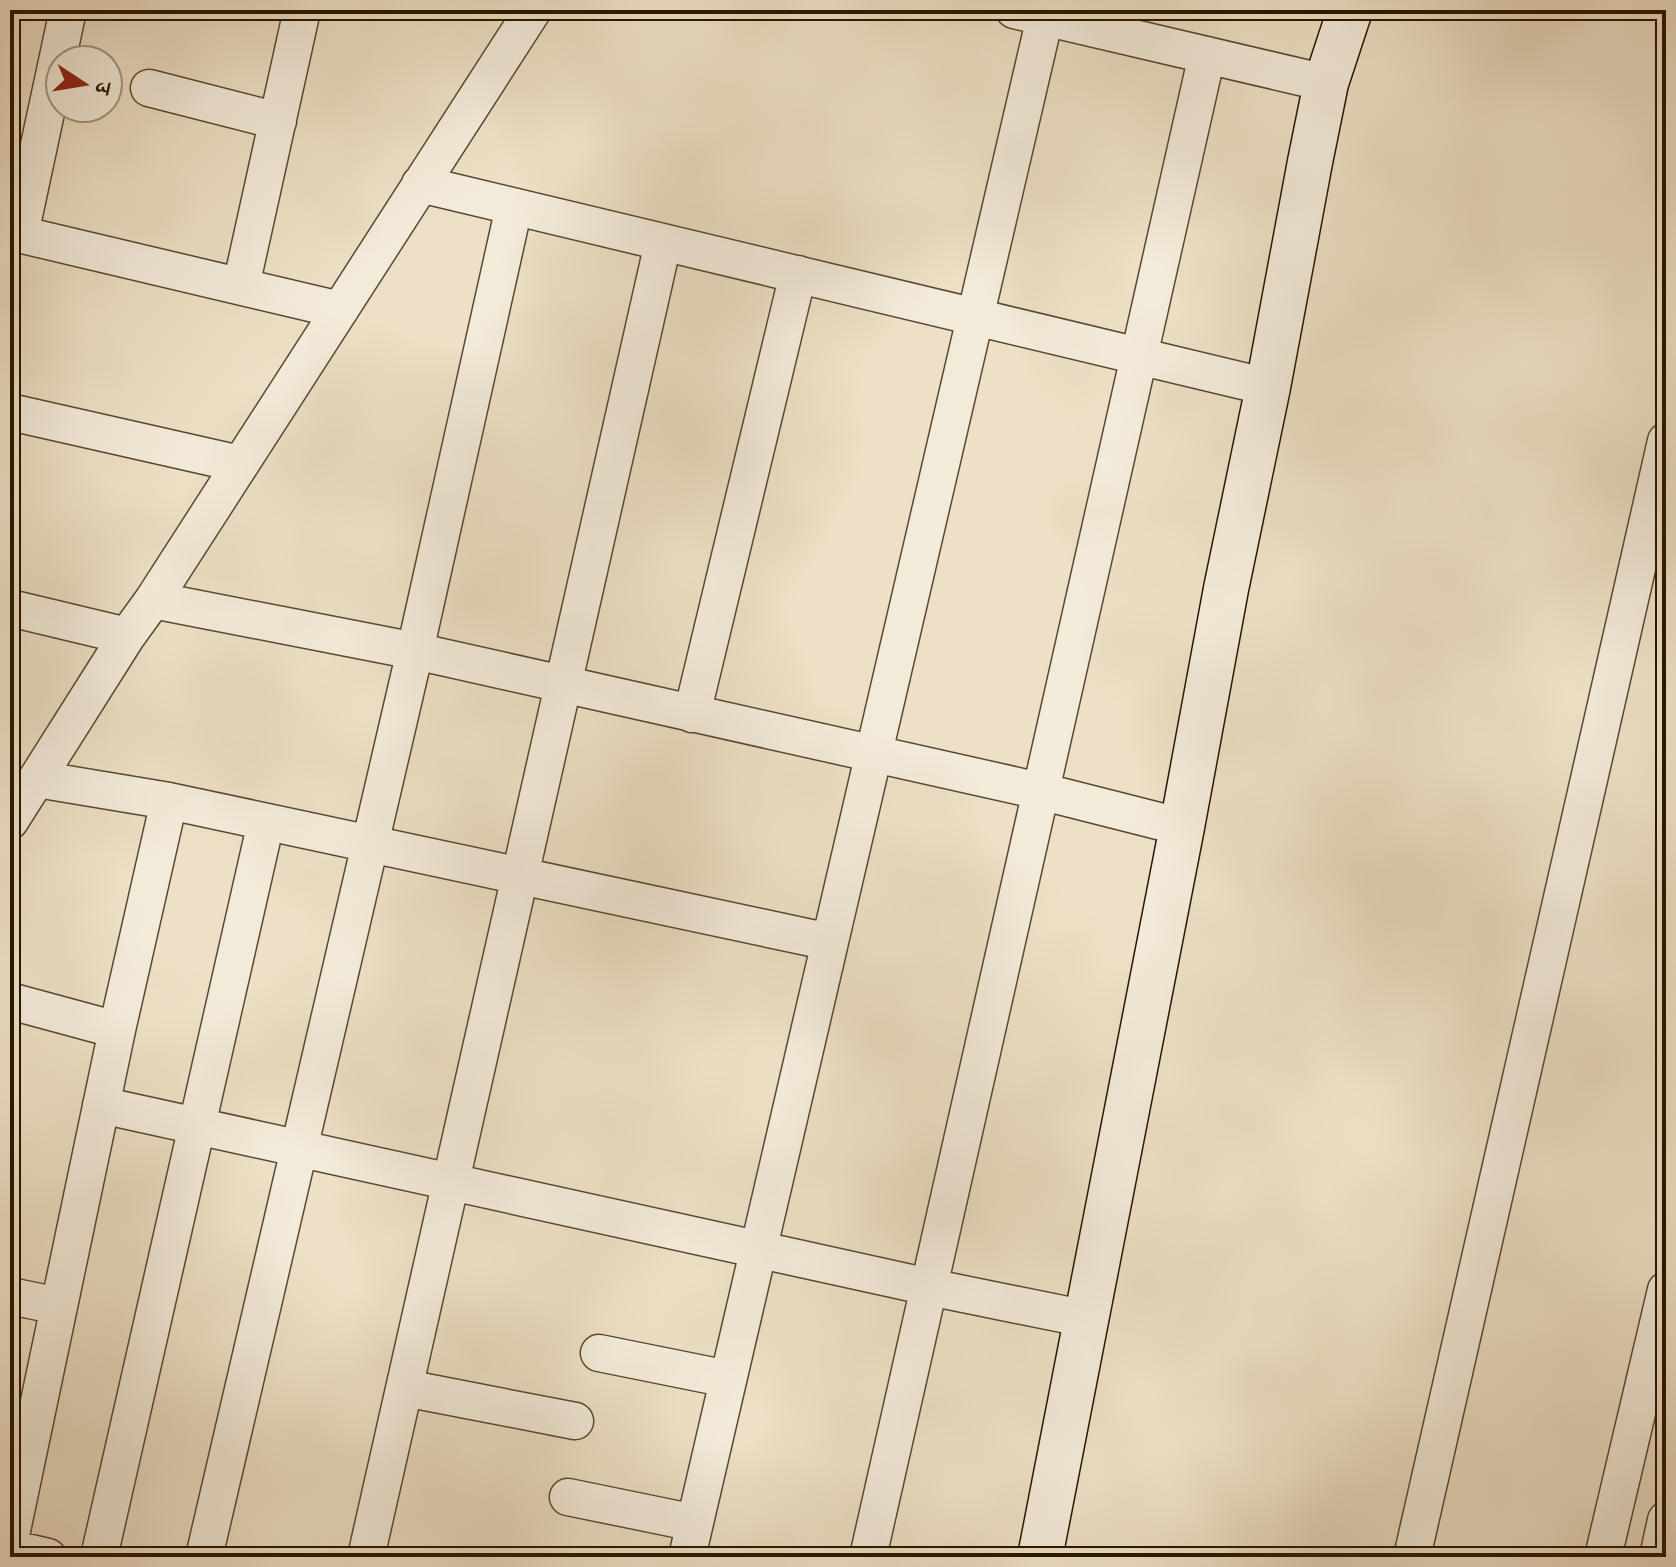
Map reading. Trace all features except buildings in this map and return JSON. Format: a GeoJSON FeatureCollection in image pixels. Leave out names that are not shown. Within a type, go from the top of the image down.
{"type":"FeatureCollection","features":[{"type":"Feature","properties":{"kind":"street"},"geometry":{"type":"LineString","coordinates":[[68,10],[15,233],[340,310]]}},
{"type":"Feature","properties":{"kind":"street"},"geometry":{"type":"LineString","coordinates":[[241,286],[302,10]]}},
{"type":"Feature","properties":{"kind":"street"},"geometry":{"type":"LineString","coordinates":[[19,803],[533,10]]}},
{"type":"Feature","properties":{"kind":"street"},"geometry":{"type":"LineString","coordinates":[[1040,1557],[1326,83],[1350,10]]}},
{"type":"Feature","properties":{"kind":"street"},"geometry":{"type":"LineString","coordinates":[[568,1497],[691,1540],[975,317],[1030,14],[1326,83]]}},
{"type":"Feature","properties":{"kind":"street"},"geometry":{"type":"LineString","coordinates":[[868,1557],[1207,55]]}},
{"type":"Feature","properties":{"kind":"street"},"geometry":{"type":"LineString","coordinates":[[149,88],[278,121]]}},
{"type":"Feature","properties":{"kind":"street"},"geometry":{"type":"LineString","coordinates":[[420,184],[1268,387]]}},
{"type":"Feature","properties":{"kind":"street"},"geometry":{"type":"LineString","coordinates":[[204,1557],[415,651],[514,207]]}},
{"type":"Feature","properties":{"kind":"street"},"geometry":{"type":"LineString","coordinates":[[366,1557],[663,243]]}},
{"type":"Feature","properties":{"kind":"street"},"geometry":{"type":"LineString","coordinates":[[692,714],[798,274]]}},
{"type":"Feature","properties":{"kind":"street"},"geometry":{"type":"LineString","coordinates":[[10,412],[240,464]]}},
{"type":"Feature","properties":{"kind":"street"},"geometry":{"type":"LineString","coordinates":[[1412,1557],[1666,441]]}},
{"type":"Feature","properties":{"kind":"street"},"geometry":{"type":"LineString","coordinates":[[153,600],[415,651],[1040,791],[1182,827]]}},
{"type":"Feature","properties":{"kind":"street"},"geometry":{"type":"LineString","coordinates":[[10,608],[127,636]]}},
{"type":"Feature","properties":{"kind":"street"},"geometry":{"type":"LineString","coordinates":[[19,803],[169,801],[830,942]]}},
{"type":"Feature","properties":{"kind":"street"},"geometry":{"type":"LineString","coordinates":[[10,1540],[117,1030],[169,801]]}},
{"type":"Feature","properties":{"kind":"street"},"geometry":{"type":"LineString","coordinates":[[99,1557],[266,822]]}},
{"type":"Feature","properties":{"kind":"street"},"geometry":{"type":"LineString","coordinates":[[10,1001],[117,1030]]}},
{"type":"Feature","properties":{"kind":"street"},"geometry":{"type":"LineString","coordinates":[[101,1105],[1087,1319]]}},
{"type":"Feature","properties":{"kind":"street"},"geometry":{"type":"LineString","coordinates":[[1603,1557],[1666,1290]]}},
{"type":"Feature","properties":{"kind":"street"},"geometry":{"type":"LineString","coordinates":[[10,1296],[59,1306]]}},
{"type":"Feature","properties":{"kind":"street"},"geometry":{"type":"LineString","coordinates":[[599,1353],[728,1379]]}},
{"type":"Feature","properties":{"kind":"street"},"geometry":{"type":"LineString","coordinates":[[405,1388],[575,1421]]}},
{"type":"Feature","properties":{"kind":"street"},"geometry":{"type":"LineString","coordinates":[[1658,1557],[1666,1520]]}},
{"type":"Feature","properties":{"kind":"street"},"geometry":{"type":"LineString","coordinates":[[10,1548],[48,1557]]}}]}
